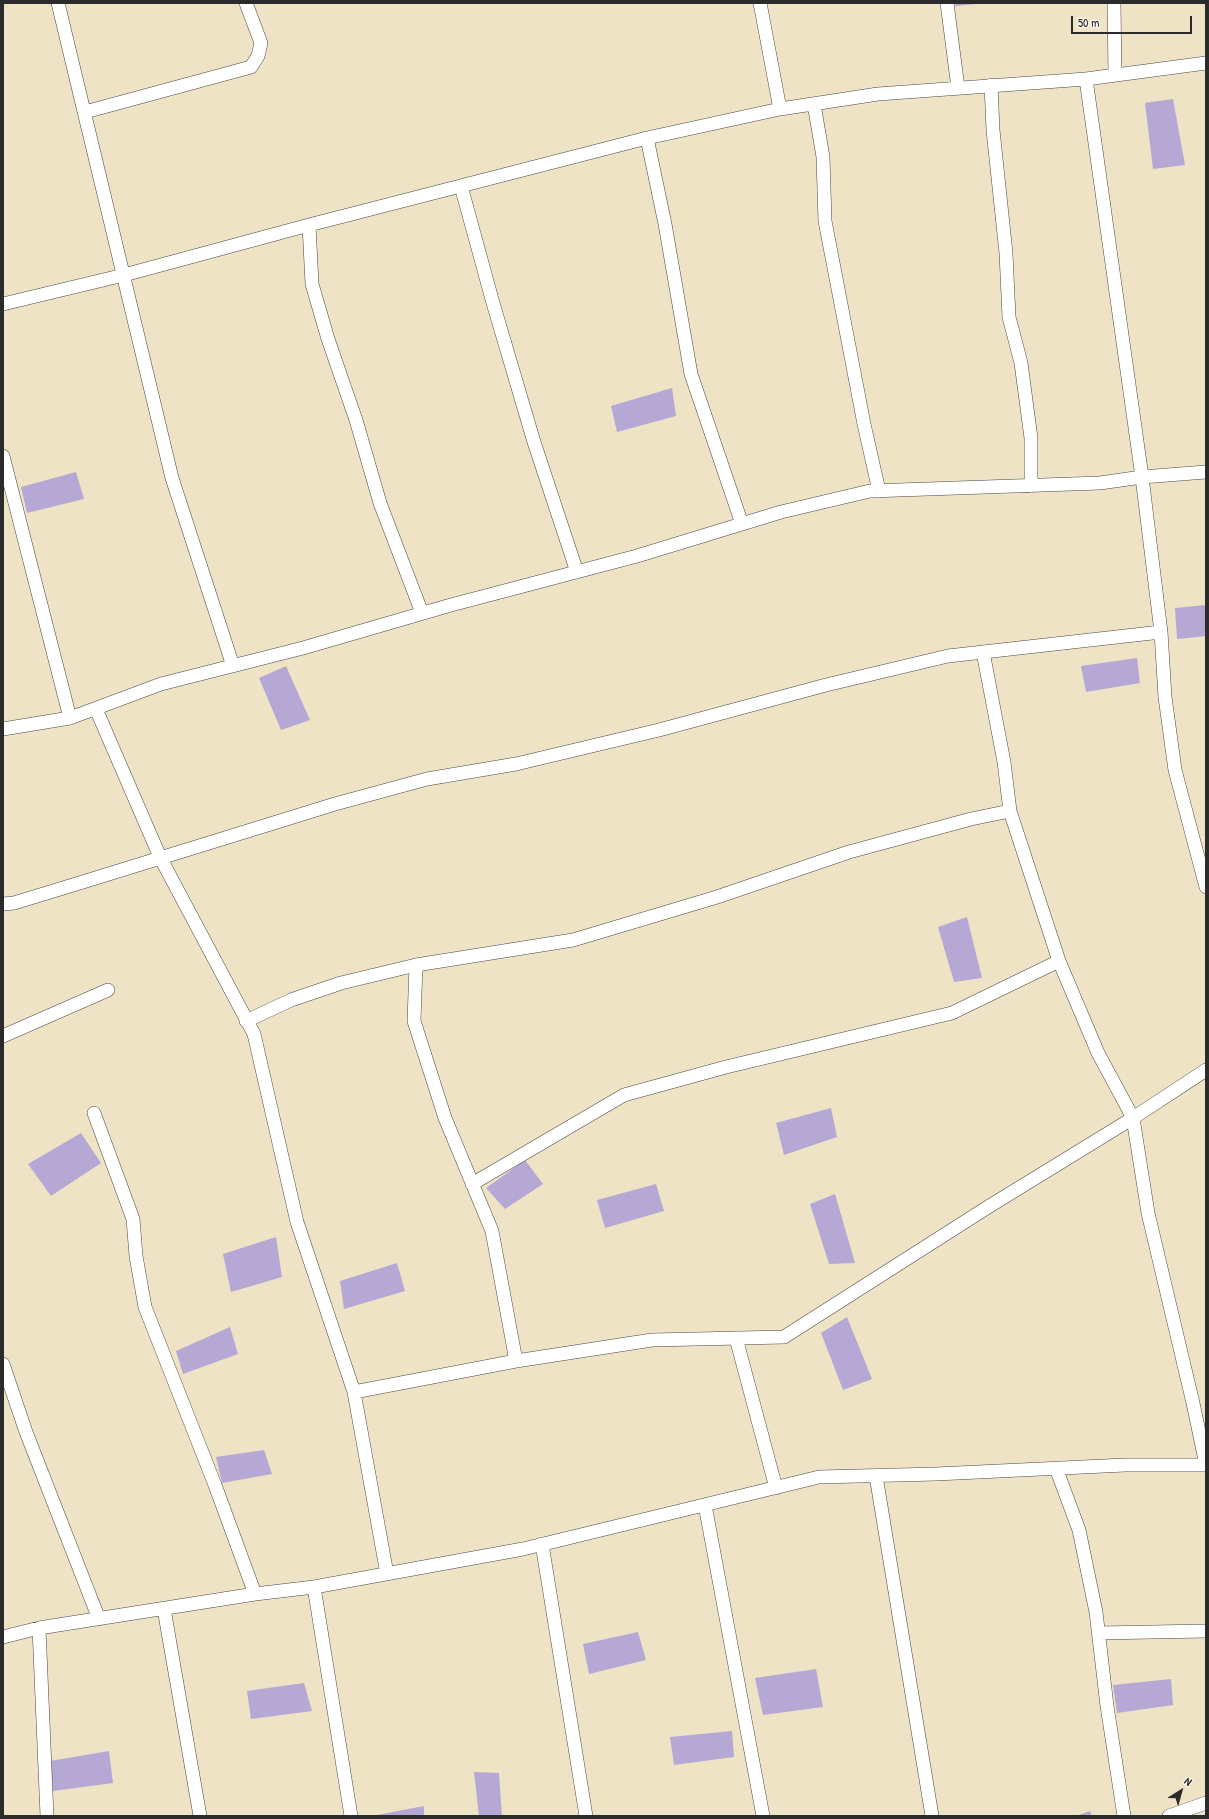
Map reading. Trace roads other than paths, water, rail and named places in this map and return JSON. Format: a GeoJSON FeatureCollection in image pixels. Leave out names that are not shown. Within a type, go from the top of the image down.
{"type":"FeatureCollection","features":[{"type":"Feature","properties":{"kind":"street"},"geometry":{"type":"LineString","coordinates":[[58,3],[172,478],[233,666]]}},
{"type":"Feature","properties":{"kind":"street"},"geometry":{"type":"LineString","coordinates":[[85,112],[251,67],[258,56],[261,43],[246,3]]}},
{"type":"Feature","properties":{"kind":"street"},"geometry":{"type":"LineString","coordinates":[[760,3],[780,109]]}},
{"type":"Feature","properties":{"kind":"street"},"geometry":{"type":"LineString","coordinates":[[947,3],[958,88]]}},
{"type":"Feature","properties":{"kind":"street"},"geometry":{"type":"LineString","coordinates":[[1114,3],[1115,75]]}},
{"type":"Feature","properties":{"kind":"street"},"geometry":{"type":"LineString","coordinates":[[3,304],[124,275],[309,225],[647,138],[780,109],[878,94],[1086,79],[1206,63]]}},
{"type":"Feature","properties":{"kind":"street"},"geometry":{"type":"LineString","coordinates":[[1086,79],[1142,477],[1161,632],[1165,697],[1175,770],[1206,887]]}},
{"type":"Feature","properties":{"kind":"street"},"geometry":{"type":"LineString","coordinates":[[991,86],[993,130],[1006,253],[1009,317],[1021,363],[1031,438],[1031,486]]}},
{"type":"Feature","properties":{"kind":"street"},"geometry":{"type":"LineString","coordinates":[[814,104],[823,157],[825,221],[864,424],[879,491]]}},
{"type":"Feature","properties":{"kind":"street"},"geometry":{"type":"LineString","coordinates":[[647,138],[665,224],[690,374],[742,524]]}},
{"type":"Feature","properties":{"kind":"street"},"geometry":{"type":"LineString","coordinates":[[461,186],[534,442],[577,572]]}},
{"type":"Feature","properties":{"kind":"street"},"geometry":{"type":"LineString","coordinates":[[309,225],[312,284],[324,325],[356,420],[380,503],[422,613]]}},
{"type":"Feature","properties":{"kind":"street"},"geometry":{"type":"LineString","coordinates":[[3,456],[70,718]]}},
{"type":"Feature","properties":{"kind":"street"},"geometry":{"type":"LineString","coordinates":[[3,729],[70,718],[161,684],[303,648],[422,613],[637,556],[781,512],[870,491],[1100,483],[1142,477],[1206,472]]}},
{"type":"Feature","properties":{"kind":"street"},"geometry":{"type":"LineString","coordinates":[[3,904],[21,901],[335,804],[427,779],[516,764],[659,730],[826,685],[948,656],[1161,632]]}},
{"type":"Feature","properties":{"kind":"street"},"geometry":{"type":"LineString","coordinates":[[3,1637],[39,1628],[255,1594],[314,1587],[542,1544],[819,1477],[876,1476],[1125,1465],[1206,1465],[1193,1403],[1148,1213],[1132,1118],[1098,1053],[1058,961],[1010,810],[1004,762],[983,652]]}},
{"type":"Feature","properties":{"kind":"street"},"geometry":{"type":"LineString","coordinates":[[96,709],[160,857],[254,1034],[297,1222],[354,1392],[388,1574]]}},
{"type":"Feature","properties":{"kind":"street"},"geometry":{"type":"LineString","coordinates":[[246,1021],[292,1000],[341,983],[416,965],[573,940],[717,897],[850,852],[1010,810]]}},
{"type":"Feature","properties":{"kind":"street"},"geometry":{"type":"LineString","coordinates":[[472,1184],[624,1095],[726,1067],[952,1013],[1058,961]]}},
{"type":"Feature","properties":{"kind":"street"},"geometry":{"type":"LineString","coordinates":[[416,965],[414,1021],[444,1118],[492,1231],[516,1361]]}},
{"type":"Feature","properties":{"kind":"street"},"geometry":{"type":"LineString","coordinates":[[3,1036],[108,990]]}},
{"type":"Feature","properties":{"kind":"street"},"geometry":{"type":"LineString","coordinates":[[354,1392],[516,1361],[652,1340],[784,1337],[1206,1070]]}},
{"type":"Feature","properties":{"kind":"street"},"geometry":{"type":"LineString","coordinates":[[94,1113],[133,1219],[136,1256],[145,1307],[212,1478],[255,1594]]}},
{"type":"Feature","properties":{"kind":"street"},"geometry":{"type":"LineString","coordinates":[[736,1338],[776,1488]]}},
{"type":"Feature","properties":{"kind":"street"},"geometry":{"type":"LineString","coordinates":[[3,1364],[26,1432],[99,1619]]}},
{"type":"Feature","properties":{"kind":"street"},"geometry":{"type":"LineString","coordinates":[[1056,1468],[1078,1530],[1096,1612],[1124,1816]]}},
{"type":"Feature","properties":{"kind":"street"},"geometry":{"type":"LineString","coordinates":[[876,1476],[932,1816]]}},
{"type":"Feature","properties":{"kind":"street"},"geometry":{"type":"LineString","coordinates":[[705,1505],[763,1816]]}},
{"type":"Feature","properties":{"kind":"street"},"geometry":{"type":"LineString","coordinates":[[542,1544],[586,1816]]}},
{"type":"Feature","properties":{"kind":"street"},"geometry":{"type":"LineString","coordinates":[[314,1587],[351,1816]]}},
{"type":"Feature","properties":{"kind":"street"},"geometry":{"type":"LineString","coordinates":[[164,1609],[200,1816]]}},
{"type":"Feature","properties":{"kind":"street"},"geometry":{"type":"LineString","coordinates":[[39,1628],[47,1816]]}},
{"type":"Feature","properties":{"kind":"street"},"geometry":{"type":"LineString","coordinates":[[1099,1633],[1206,1631]]}},
{"type":"Feature","properties":{"kind":"street"},"geometry":{"type":"LineString","coordinates":[[1169,1816],[1206,1803]]}}]}
